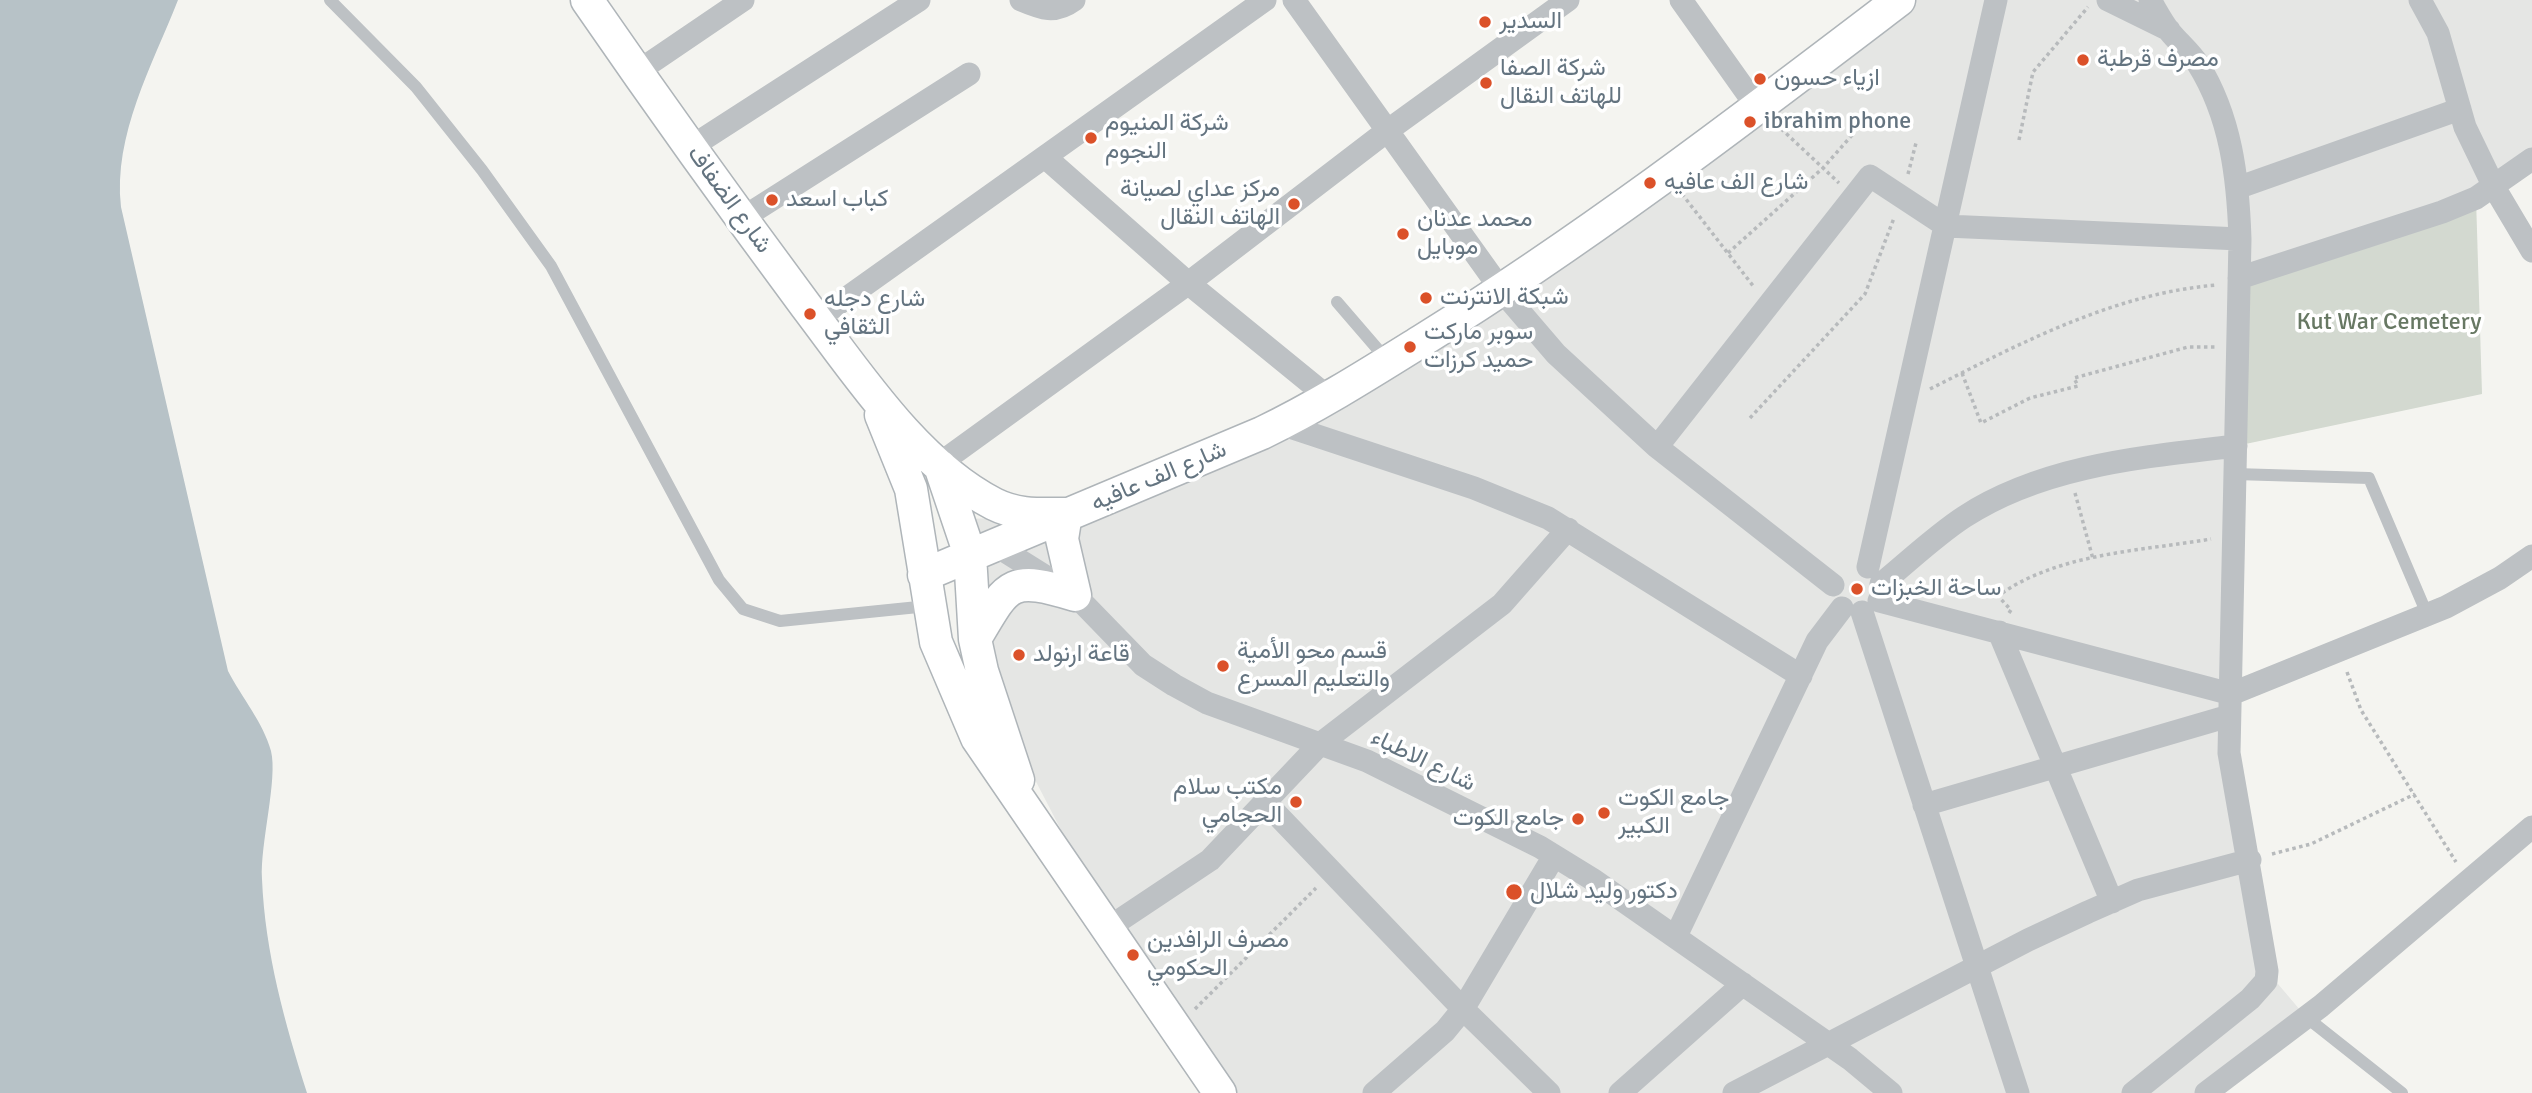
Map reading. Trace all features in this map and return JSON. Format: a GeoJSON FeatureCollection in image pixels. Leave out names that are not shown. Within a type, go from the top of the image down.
{"type":"FeatureCollection","features":[{"type":"Feature","properties":{"kind":"street","name":"شارع الضفاف"},"geometry":{"type":"LineString","coordinates":[[587,0],[741,219],[874,397]]}},
{"type":"Feature","properties":{"kind":"street"},"geometry":{"type":"LineString","coordinates":[[636,72],[743,0]]}},
{"type":"Feature","properties":{"kind":"street"},"geometry":{"type":"LineString","coordinates":[[691,147],[919,0]]}},
{"type":"Feature","properties":{"kind":"street"},"geometry":{"type":"LineString","coordinates":[[1021,0],[1046,10],[1062,8],[1074,0]]}},
{"type":"Feature","properties":{"kind":"street"},"geometry":{"type":"LineString","coordinates":[[817,319],[1265,0]]}},
{"type":"Feature","properties":{"kind":"street"},"geometry":{"type":"LineString","coordinates":[[1294,0],[1502,291],[1556,354],[1657,447],[1833,585]]}},
{"type":"Feature","properties":{"kind":"street"},"geometry":{"type":"LineString","coordinates":[[939,464],[1188,283],[1387,131],[1568,0]]}},
{"type":"Feature","properties":{"kind":"street"},"geometry":{"type":"LineString","coordinates":[[1681,0],[1757,107]]}},
{"type":"Feature","properties":{"kind":"street","name":"شارع الف عافيه"},"geometry":{"type":"LineString","coordinates":[[924,575],[1282,424],[1329,398],[1502,291],[1667,174],[1899,0]]}},
{"type":"Feature","properties":{"kind":"street"},"geometry":{"type":"LineString","coordinates":[[1867,594],[1908,392],[1996,0]]}},
{"type":"Feature","properties":{"kind":"street"},"geometry":{"type":"LineString","coordinates":[[2108,0],[2169,30]]}},
{"type":"Feature","properties":{"kind":"street"},"geometry":{"type":"LineString","coordinates":[[2133,1093],[2250,999],[2266,981],[2267,971],[2250,860],[2228,753],[2240,239],[2237,188],[2227,131],[2213,93],[2196,62],[2169,30],[2150,0]]}},
{"type":"Feature","properties":{"kind":"street"},"geometry":{"type":"LineString","coordinates":[[2420,0],[2438,33],[2460,110],[2494,187],[2532,251]]}},
{"type":"Feature","properties":{"kind":"street"},"geometry":{"type":"LineString","coordinates":[[741,219],[969,74]]}},
{"type":"Feature","properties":{"kind":"street"},"geometry":{"type":"LineString","coordinates":[[2237,188],[2460,110]]}},
{"type":"Feature","properties":{"kind":"street"},"geometry":{"type":"LineString","coordinates":[[1045,157],[1188,283],[1329,398]]}},
{"type":"Feature","properties":{"kind":"street"},"geometry":{"type":"LineString","coordinates":[[2239,280],[2442,212],[2494,187],[2532,159]]}},
{"type":"Feature","properties":{"kind":"street"},"geometry":{"type":"LineString","coordinates":[[1657,447],[1870,176],[1946,226],[2240,239]]}},
{"type":"Feature","properties":{"kind":"street"},"geometry":{"type":"LineString","coordinates":[[874,397],[939,464],[993,503],[1020,514],[1066,514],[1062,539],[1075,595],[1026,583],[1003,593],[975,639]]}},
{"type":"Feature","properties":{"kind":"street"},"geometry":{"type":"LineString","coordinates":[[874,397],[911,489],[928,606],[945,668],[977,738],[1026,805],[1220,1093]]}},
{"type":"Feature","properties":{"kind":"street"},"geometry":{"type":"LineString","coordinates":[[1282,424],[1474,488],[1568,530],[1801,676]]}},
{"type":"Feature","properties":{"kind":"street"},"geometry":{"type":"LineString","coordinates":[[1676,936],[1826,626],[1964,517],[2025,486],[2125,460],[2235,446]]}},
{"type":"Feature","properties":{"kind":"street"},"geometry":{"type":"LineString","coordinates":[[939,464],[982,550],[975,639],[982,671],[1026,805]]}},
{"type":"Feature","properties":{"kind":"street"},"geometry":{"type":"LineString","coordinates":[[1108,928],[1210,859],[1320,744],[1502,604],[1568,530]]}},
{"type":"Feature","properties":{"kind":"street","name":"شارع الاطباء"},"geometry":{"type":"LineString","coordinates":[[982,550],[1075,595],[1143,665],[1207,703],[1367,761],[1554,856],[1676,936],[1891,1093]]}},
{"type":"Feature","properties":{"kind":"street"},"geometry":{"type":"LineString","coordinates":[[1924,804],[2055,767],[2230,705],[2340,650],[2475,592],[2532,556]]}},
{"type":"Feature","properties":{"kind":"street"},"geometry":{"type":"LineString","coordinates":[[2018,1093],[1924,804],[1867,594],[1848,566],[1841,571],[1833,585],[1836,602],[1867,594],[1999,632],[2230,705]]}},
{"type":"Feature","properties":{"kind":"street"},"geometry":{"type":"LineString","coordinates":[[1999,632],[2112,902]]}},
{"type":"Feature","properties":{"kind":"street"},"geometry":{"type":"LineString","coordinates":[[1265,802],[1463,1009],[1549,1093]]}},
{"type":"Feature","properties":{"kind":"street"},"geometry":{"type":"LineString","coordinates":[[2206,1093],[2306,1017],[2532,827]]}},
{"type":"Feature","properties":{"kind":"street"},"geometry":{"type":"LineString","coordinates":[[1374,1093],[1445,1031],[1463,1009],[1554,856]]}},
{"type":"Feature","properties":{"kind":"street"},"geometry":{"type":"LineString","coordinates":[[1734,1093],[2028,940],[2138,890],[2250,860]]}},
{"type":"Feature","properties":{"kind":"street"},"geometry":{"type":"LineString","coordinates":[[1620,1093],[1743,984]]}},
{"type":"Feature","properties":{"kind":"lane"},"geometry":{"type":"LineString","coordinates":[[330,0],[416,87],[482,170],[551,266],[719,580],[743,608],[780,621],[821,620],[928,606]]}},
{"type":"Feature","properties":{"kind":"lane"},"geometry":{"type":"LineString","coordinates":[[1337,302],[1388,362]]}},
{"type":"Feature","properties":{"kind":"lane"},"geometry":{"type":"LineString","coordinates":[[2235,474],[2369,478],[2427,614]]}},
{"type":"Feature","properties":{"kind":"lane"},"geometry":{"type":"LineString","coordinates":[[2306,1017],[2402,1093]]}},
{"type":"Feature","properties":{"kind":"path"},"geometry":{"type":"LineString","coordinates":[[2019,140],[2033,72],[2094,0]]}},
{"type":"Feature","properties":{"kind":"path"},"geometry":{"type":"LineString","coordinates":[[1757,107],[1854,197]]}},
{"type":"Feature","properties":{"kind":"path"},"geometry":{"type":"LineString","coordinates":[[1728,253],[1823,168],[1853,134]]}},
{"type":"Feature","properties":{"kind":"path"},"geometry":{"type":"LineString","coordinates":[[1751,418],[1865,294],[1902,197],[1916,143]]}},
{"type":"Feature","properties":{"kind":"path"},"geometry":{"type":"LineString","coordinates":[[1667,174],[1768,306]]}},
{"type":"Feature","properties":{"kind":"path"},"geometry":{"type":"LineString","coordinates":[[1908,392],[1925,391],[2059,325],[2173,289],[2239,280]]}},
{"type":"Feature","properties":{"kind":"path"},"geometry":{"type":"LineString","coordinates":[[1962,373],[1982,423],[2030,398],[2078,386],[2074,378],[2188,347],[2238,346]]}},
{"type":"Feature","properties":{"kind":"path"},"geometry":{"type":"LineString","coordinates":[[2070,474],[2093,559]]}},
{"type":"Feature","properties":{"kind":"path"},"geometry":{"type":"LineString","coordinates":[[1999,632],[2011,610],[1998,596],[2038,572],[2093,559],[2234,535]]}},
{"type":"Feature","properties":{"kind":"path"},"geometry":{"type":"LineString","coordinates":[[2340,650],[2361,710],[2468,882]]}},
{"type":"Feature","properties":{"kind":"path"},"geometry":{"type":"LineString","coordinates":[[2250,860],[2311,844],[2414,794]]}},
{"type":"Feature","properties":{"kind":"path"},"geometry":{"type":"LineString","coordinates":[[1176,1028],[1332,872]]}},
{"type":"Feature","properties":{"kind":"shaded area"},"geometry":{"type":"Polygon","coordinates":[[[0,0],[178,0],[146,76],[129,127],[120,180],[121,207],[228,671],[258,720],[271,751],[272,778],[262,865],[264,907],[277,988],[307,1093],[0,1093],[0,0]]]}},
{"type":"Feature","properties":{"kind":"shaded area"},"geometry":{"type":"Polygon","coordinates":[[[1899,0],[2532,0],[2532,152],[2476,198],[2239,278],[2229,753],[2267,971],[2306,1017],[2215,1093],[1223,1093],[1101,907],[989,691],[961,519],[1042,517],[1281,424],[1899,0]]]}},
{"type":"Feature","properties":{"kind":"green space","name":"Kut War Cemetery"},"geometry":{"type":"Polygon","coordinates":[[[2476,198],[2482,394],[2236,446],[2239,278],[2476,198]]]}},
{"type":"Feature","properties":{"kind":"place","name":"السدير"},"geometry":{"type":"Point","coordinates":[1485,22]}},
{"type":"Feature","properties":{"kind":"place","name":"مصرف قرطبة"},"geometry":{"type":"Point","coordinates":[2083,60]}},
{"type":"Feature","properties":{"kind":"place","name":"ازياء حسون"},"geometry":{"type":"Point","coordinates":[1760,79]}},
{"type":"Feature","properties":{"kind":"place","name":"شركة الصفا للهاتف النقال"},"geometry":{"type":"Point","coordinates":[1486,83]}},
{"type":"Feature","properties":{"kind":"place","name":"ibrahim phone"},"geometry":{"type":"Point","coordinates":[1750,122]}},
{"type":"Feature","properties":{"kind":"place","name":"شركة المنيوم النجوم"},"geometry":{"type":"Point","coordinates":[1091,138]}},
{"type":"Feature","properties":{"kind":"place","name":"شارع الف عافيه"},"geometry":{"type":"Point","coordinates":[1650,183]}},
{"type":"Feature","properties":{"kind":"place","name":"كباب اسعد"},"geometry":{"type":"Point","coordinates":[772,200]}},
{"type":"Feature","properties":{"kind":"place","name":"مركز عداي لصيانة الهاتف النقال"},"geometry":{"type":"Point","coordinates":[1294,204]}},
{"type":"Feature","properties":{"kind":"place","name":"محمد عدنان موبايل"},"geometry":{"type":"Point","coordinates":[1403,234]}},
{"type":"Feature","properties":{"kind":"place","name":"شبكة الانترنت"},"geometry":{"type":"Point","coordinates":[1426,298]}},
{"type":"Feature","properties":{"kind":"place","name":"شارع دجله الثقافي"},"geometry":{"type":"Point","coordinates":[810,314]}},
{"type":"Feature","properties":{"kind":"place","name":"سوبر ماركت حميد كرزات"},"geometry":{"type":"Point","coordinates":[1410,347]}},
{"type":"Feature","properties":{"kind":"place","name":"ساحة الخبزات"},"geometry":{"type":"Point","coordinates":[1857,589]}},
{"type":"Feature","properties":{"kind":"place","name":"قاعة ارنولد"},"geometry":{"type":"Point","coordinates":[1019,655]}},
{"type":"Feature","properties":{"kind":"place","name":"قسم محو الأمية والتعليم المسرع"},"geometry":{"type":"Point","coordinates":[1223,666]}},
{"type":"Feature","properties":{"kind":"place","name":"مكتب سلام الحجامي"},"geometry":{"type":"Point","coordinates":[1296,802]}},
{"type":"Feature","properties":{"kind":"place","name":"جامع الكوت الكبير"},"geometry":{"type":"Point","coordinates":[1604,813]}},
{"type":"Feature","properties":{"kind":"place","name":"جامع الكوت"},"geometry":{"type":"Point","coordinates":[1578,819]}},
{"type":"Feature","properties":{"kind":"place","name":"دكتور وليد شلال"},"geometry":{"type":"Point","coordinates":[1514,892]}},
{"type":"Feature","properties":{"kind":"place","name":"مصرف الرافدين الحكومي"},"geometry":{"type":"Point","coordinates":[1133,955]}}]}
